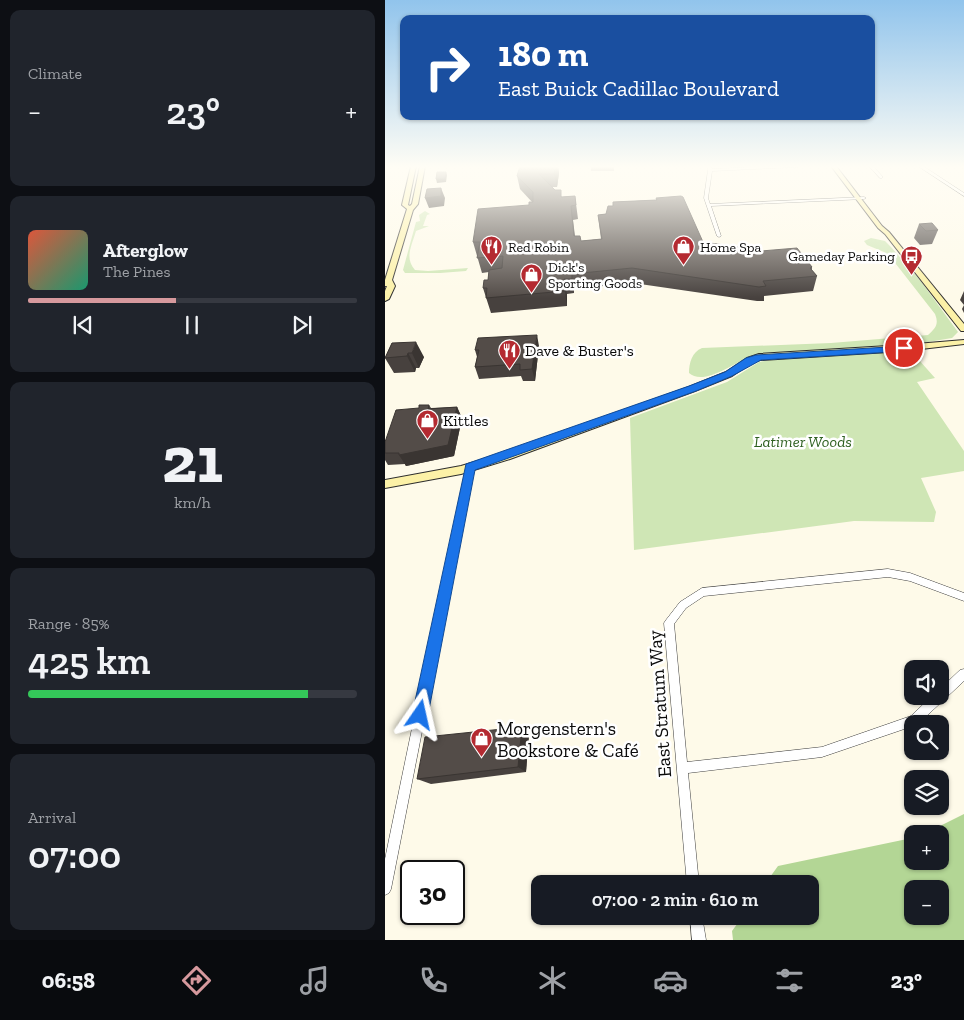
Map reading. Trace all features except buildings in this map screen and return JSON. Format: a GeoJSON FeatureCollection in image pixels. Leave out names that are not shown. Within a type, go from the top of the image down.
{"type":"FeatureCollection","features":[{"type":"Feature","properties":{"kind":"street"},"geometry":{"type":"LineString","coordinates":[[385,299],[391,286],[386,281],[410,210]]}},
{"type":"Feature","properties":{"kind":"street"},"geometry":{"type":"LineString","coordinates":[[710,210],[719,236]]}},
{"type":"Feature","properties":{"kind":"street"},"geometry":{"type":"LineString","coordinates":[[867,210],[964,329]]}},
{"type":"Feature","properties":{"kind":"street"},"geometry":{"type":"LineString","coordinates":[[873,210],[886,227],[887,233]]}},
{"type":"Feature","properties":{"kind":"street"},"geometry":{"type":"LineString","coordinates":[[385,484],[470,467],[729,374],[750,360],[759,357],[904,348],[964,342]]}},
{"type":"Feature","properties":{"kind":"street"},"geometry":{"type":"LineString","coordinates":[[385,889],[470,467]]}},
{"type":"Feature","properties":{"kind":"street","name":"East Stratum Way"},"geometry":{"type":"LineString","coordinates":[[692,875],[669,623],[683,605],[702,592],[889,573],[911,577],[964,597]]}},
{"type":"Feature","properties":{"kind":"street"},"geometry":{"type":"LineString","coordinates":[[949,688],[964,674]]}},
{"type":"Feature","properties":{"kind":"street"},"geometry":{"type":"LineString","coordinates":[[682,768],[822,752],[914,720],[930,705]]}},
{"type":"Feature","properties":{"kind":"street"},"geometry":{"type":"LineString","coordinates":[[697,925],[699,940]]}},
{"type":"Feature","properties":{"kind":"green space"},"geometry":{"type":"Polygon","coordinates":[[[425,211],[430,214],[427,215],[423,226],[429,226],[416,231],[409,256],[415,270],[468,268],[466,271],[405,273],[403,270],[416,222],[420,221],[419,215],[425,211]]]}},
{"type":"Feature","properties":{"kind":"green space"},"geometry":{"type":"Polygon","coordinates":[[[871,238],[885,241],[920,280],[958,332],[952,338],[904,346],[766,353],[747,358],[710,376],[695,376],[689,373],[692,358],[702,348],[831,343],[928,335],[936,326],[935,314],[892,259],[884,252],[867,245],[864,241],[871,238]]]}},
{"type":"Feature","properties":{"kind":"green space","name":"Latimer Woods"},"geometry":{"type":"Polygon","coordinates":[[[911,351],[935,378],[917,382],[964,451],[964,471],[921,478],[936,512],[934,522],[854,521],[634,550],[630,418],[727,382],[759,362],[793,356],[911,351]]]}},
{"type":"Feature","properties":{"kind":"green space"},"geometry":{"type":"Polygon","coordinates":[[[964,814],[964,940],[733,940],[732,931],[736,925],[819,925],[819,875],[772,875],[778,866],[904,840],[904,870],[949,870],[949,825],[942,825],[964,814]]]}},
{"type":"Feature","properties":{"kind":"place","name":"Red Robin"},"geometry":{"type":"Point","coordinates":[492,266]}},
{"type":"Feature","properties":{"kind":"place","name":"Home Spa"},"geometry":{"type":"Point","coordinates":[684,266]}},
{"type":"Feature","properties":{"kind":"place","name":"Gameday Parking"},"geometry":{"type":"Point","coordinates":[911,275]}},
{"type":"Feature","properties":{"kind":"place","name":"Dick's Sporting Goods"},"geometry":{"type":"Point","coordinates":[532,294]}},
{"type":"Feature","properties":{"kind":"place","name":"Dave & Buster's"},"geometry":{"type":"Point","coordinates":[509,369]}},
{"type":"Feature","properties":{"kind":"place","name":"Kittles"},"geometry":{"type":"Point","coordinates":[427,439]}},
{"type":"Feature","properties":{"kind":"place","name":"Morgenstern's Bookstore & Café"},"geometry":{"type":"Point","coordinates":[481,758]}},
{"type":"Feature","properties":{"kind":"route"},"geometry":{"type":"LineString","coordinates":[[420,715],[470,467],[507,456],[729,374],[750,360],[759,357],[904,348]]}}]}
